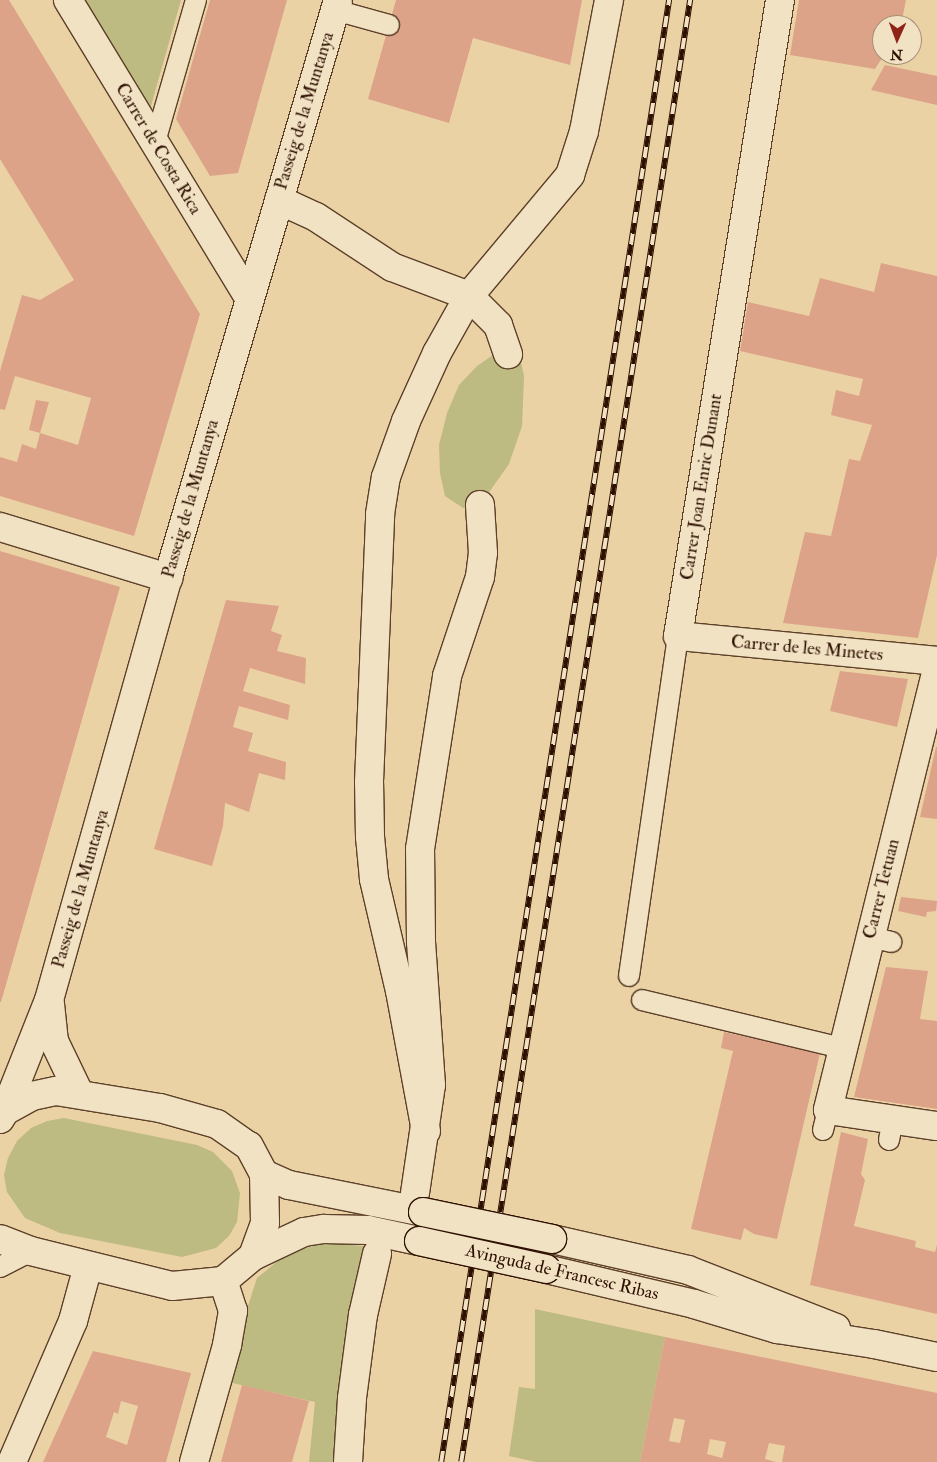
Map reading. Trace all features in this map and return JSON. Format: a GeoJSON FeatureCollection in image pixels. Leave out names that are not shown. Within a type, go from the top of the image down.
{"type":"FeatureCollection","features":[{"type":"Feature","properties":{"kind":"street","name":"Carrer de Costa Rica"},"geometry":{"type":"LineString","coordinates":[[68,0],[250,298]]}},
{"type":"Feature","properties":{"kind":"street"},"geometry":{"type":"LineString","coordinates":[[426,1132],[400,991],[374,879],[370,837],[369,782],[376,570],[380,514],[386,477],[422,387],[469,296],[570,175],[584,130],[609,0]]}},
{"type":"Feature","properties":{"kind":"street","name":"Carrer Joan Enric Dunant"},"geometry":{"type":"LineString","coordinates":[[678,636],[780,0]]}},
{"type":"Feature","properties":{"kind":"street","name":"Passeig de la Muntanya"},"geometry":{"type":"LineString","coordinates":[[2,1115],[49,1000],[168,578],[336,5]]}},
{"type":"Feature","properties":{"kind":"street"},"geometry":{"type":"LineString","coordinates":[[279,200],[316,217],[392,267],[469,296],[498,325],[508,354]]}},
{"type":"Feature","properties":{"kind":"street"},"geometry":{"type":"LineString","coordinates":[[419,1202],[431,1085],[421,942],[420,848],[447,676],[480,577],[483,553],[480,505]]}},
{"type":"Feature","properties":{"kind":"street"},"geometry":{"type":"LineString","coordinates":[[0,527],[168,578]]}},
{"type":"Feature","properties":{"kind":"street","name":"Carrer de les Minetes"},"geometry":{"type":"LineString","coordinates":[[678,636],[937,661]]}},
{"type":"Feature","properties":{"kind":"street","name":"Carrer Tetuan"},"geometry":{"type":"LineString","coordinates":[[937,669],[880,940],[842,1048],[825,1120],[891,1130],[937,1126]]}},
{"type":"Feature","properties":{"kind":"street","name":"Passeig de la Muntanya"},"geometry":{"type":"LineString","coordinates":[[49,1000],[54,1041],[80,1093]]}},
{"type":"Feature","properties":{"kind":"street"},"geometry":{"type":"LineString","coordinates":[[2,1115],[32,1096],[56,1092],[80,1093],[160,1108],[217,1124],[249,1146],[264,1174],[265,1223],[253,1256]]}},
{"type":"Feature","properties":{"kind":"street","name":"Avinguda de Francesc Ribas"},"geometry":{"type":"LineString","coordinates":[[264,1174],[289,1185],[419,1202],[552,1239],[688,1270],[874,1344]]}},
{"type":"Feature","properties":{"kind":"street","name":"Avinguda de Francesc Ribas"},"geometry":{"type":"LineString","coordinates":[[223,1281],[253,1256],[304,1232],[368,1230],[546,1268],[694,1304],[776,1329],[874,1344],[937,1357]]}},
{"type":"Feature","properties":{"kind":"street"},"geometry":{"type":"LineString","coordinates":[[0,1239],[30,1251],[172,1286],[223,1281],[233,1311],[230,1329],[194,1462]]}},
{"type":"Feature","properties":{"kind":"street"},"geometry":{"type":"LineString","coordinates":[[348,1462],[354,1380],[363,1315],[377,1254]]}},
{"type":"Feature","properties":{"kind":"street"},"geometry":{"type":"LineString","coordinates":[[12,1462],[73,1321],[88,1266]]}},
{"type":"Feature","properties":{"kind":"lane"},"geometry":{"type":"LineString","coordinates":[[155,142],[196,0]]}},
{"type":"Feature","properties":{"kind":"lane"},"geometry":{"type":"LineString","coordinates":[[336,5],[389,24]]}},
{"type":"Feature","properties":{"kind":"lane","name":"Carrer Joan Enric Dunant"},"geometry":{"type":"LineString","coordinates":[[629,976],[678,636]]}},
{"type":"Feature","properties":{"kind":"lane"},"geometry":{"type":"LineString","coordinates":[[642,1000],[842,1048]]}},
{"type":"Feature","properties":{"kind":"lane"},"geometry":{"type":"LineString","coordinates":[[0,1267],[30,1251]]}},
{"type":"Feature","properties":{"kind":"shaded area"},"geometry":{"type":"Polygon","coordinates":[[[68,0],[181,0],[145,127],[68,0]]]}},
{"type":"Feature","properties":{"kind":"shaded area"},"geometry":{"type":"Polygon","coordinates":[[[519,354],[524,376],[522,426],[509,464],[480,505],[463,508],[445,496],[440,473],[439,445],[447,413],[459,385],[477,366],[493,355],[519,354]]]}},
{"type":"Feature","properties":{"kind":"shaded area"},"geometry":{"type":"Polygon","coordinates":[[[64,1118],[197,1145],[213,1152],[232,1171],[240,1193],[237,1222],[229,1236],[216,1248],[182,1257],[60,1233],[25,1218],[7,1192],[4,1175],[8,1158],[17,1141],[31,1128],[47,1121],[64,1118]]]}},
{"type":"Feature","properties":{"kind":"shaded area"},"geometry":{"type":"Polygon","coordinates":[[[325,1242],[389,1249],[368,1330],[358,1462],[309,1462],[315,1402],[224,1381],[257,1278],[285,1255],[325,1242]]]}},
{"type":"Feature","properties":{"kind":"shaded area"},"geometry":{"type":"Polygon","coordinates":[[[535,1309],[665,1337],[640,1462],[536,1462],[509,1456],[519,1387],[535,1389],[535,1309]]]}},
{"type":"Feature","properties":{"kind":"building"},"geometry":{"type":"Polygon","coordinates":[[[0,0],[9,0],[200,314],[134,536],[0,496],[0,457],[17,462],[22,444],[36,449],[40,433],[78,445],[91,398],[15,376],[5,410],[0,409],[0,371],[22,295],[40,300],[74,280],[0,159],[0,0]]]}},
{"type":"Feature","properties":{"kind":"building"},"geometry":{"type":"Polygon","coordinates":[[[210,0],[287,0],[238,173],[210,176],[176,119],[210,0]]]}},
{"type":"Feature","properties":{"kind":"building"},"geometry":{"type":"Polygon","coordinates":[[[396,0],[582,0],[570,65],[473,38],[449,123],[368,99],[396,0]]]}},
{"type":"Feature","properties":{"kind":"building"},"geometry":{"type":"Polygon","coordinates":[[[799,0],[906,0],[903,15],[872,15],[872,65],[878,65],[875,69],[790,55],[799,0]]]}},
{"type":"Feature","properties":{"kind":"building"},"geometry":{"type":"Polygon","coordinates":[[[885,65],[937,76],[937,105],[871,90],[885,65]]]}},
{"type":"Feature","properties":{"kind":"building"},"geometry":{"type":"Polygon","coordinates":[[[881,263],[937,276],[937,555],[918,638],[783,623],[805,532],[831,536],[849,459],[860,461],[872,425],[831,415],[836,390],[859,396],[863,379],[740,351],[748,302],[809,316],[820,278],[874,292],[881,263]]]}},
{"type":"Feature","properties":{"kind":"building"},"geometry":{"type":"Polygon","coordinates":[[[36,400],[49,402],[40,433],[29,430],[36,400]]]}},
{"type":"Feature","properties":{"kind":"building"},"geometry":{"type":"Polygon","coordinates":[[[0,551],[120,587],[1,1002],[0,1002],[0,551]]]}},
{"type":"Feature","properties":{"kind":"building"},"geometry":{"type":"Polygon","coordinates":[[[226,600],[279,606],[271,631],[282,635],[277,651],[306,658],[305,684],[250,668],[243,691],[290,705],[288,720],[239,706],[233,727],[253,733],[248,751],[286,762],[285,780],[259,773],[249,812],[225,803],[223,826],[212,866],[154,849],[226,600]]]}},
{"type":"Feature","properties":{"kind":"building"},"geometry":{"type":"Polygon","coordinates":[[[840,671],[908,679],[897,727],[830,711],[840,671]]]}},
{"type":"Feature","properties":{"kind":"building"},"geometry":{"type":"Polygon","coordinates":[[[937,747],[937,819],[920,817],[937,747]]]}},
{"type":"Feature","properties":{"kind":"building"},"geometry":{"type":"Polygon","coordinates":[[[901,897],[937,901],[936,911],[927,912],[926,917],[898,911],[901,897]]]}},
{"type":"Feature","properties":{"kind":"building"},"geometry":{"type":"Polygon","coordinates":[[[886,967],[928,971],[920,1019],[937,1021],[937,1109],[854,1097],[886,967]]]}},
{"type":"Feature","properties":{"kind":"building"},"geometry":{"type":"Polygon","coordinates":[[[724,1032],[820,1053],[777,1239],[754,1234],[744,1228],[741,1240],[691,1229],[733,1051],[721,1048],[724,1032]]]}},
{"type":"Feature","properties":{"kind":"building"},"geometry":{"type":"Polygon","coordinates":[[[841,1132],[868,1139],[861,1174],[865,1180],[854,1226],[916,1241],[915,1247],[935,1252],[937,1245],[937,1314],[810,1285],[841,1132]]]}},
{"type":"Feature","properties":{"kind":"building"},"geometry":{"type":"Polygon","coordinates":[[[665,1337],[937,1393],[937,1462],[782,1462],[785,1446],[769,1443],[765,1459],[776,1462],[640,1462],[665,1337]],[[674,1418],[669,1441],[680,1443],[685,1420],[674,1418]],[[710,1439],[707,1454],[722,1458],[726,1442],[710,1439]]]}},
{"type":"Feature","properties":{"kind":"building"},"geometry":{"type":"Polygon","coordinates":[[[93,1351],[191,1373],[166,1462],[43,1462],[93,1351]],[[121,1401],[118,1414],[114,1412],[106,1437],[127,1445],[138,1406],[121,1401]]]}},
{"type":"Feature","properties":{"kind":"building"},"geometry":{"type":"Polygon","coordinates":[[[242,1385],[309,1401],[292,1462],[221,1462],[242,1385]]]}},
{"type":"Feature","properties":{"kind":"railway"},"geometry":{"type":"LineString","coordinates":[[441,1462],[669,0]]}},
{"type":"Feature","properties":{"kind":"railway"},"geometry":{"type":"LineString","coordinates":[[461,1462],[690,0]]}}]}
